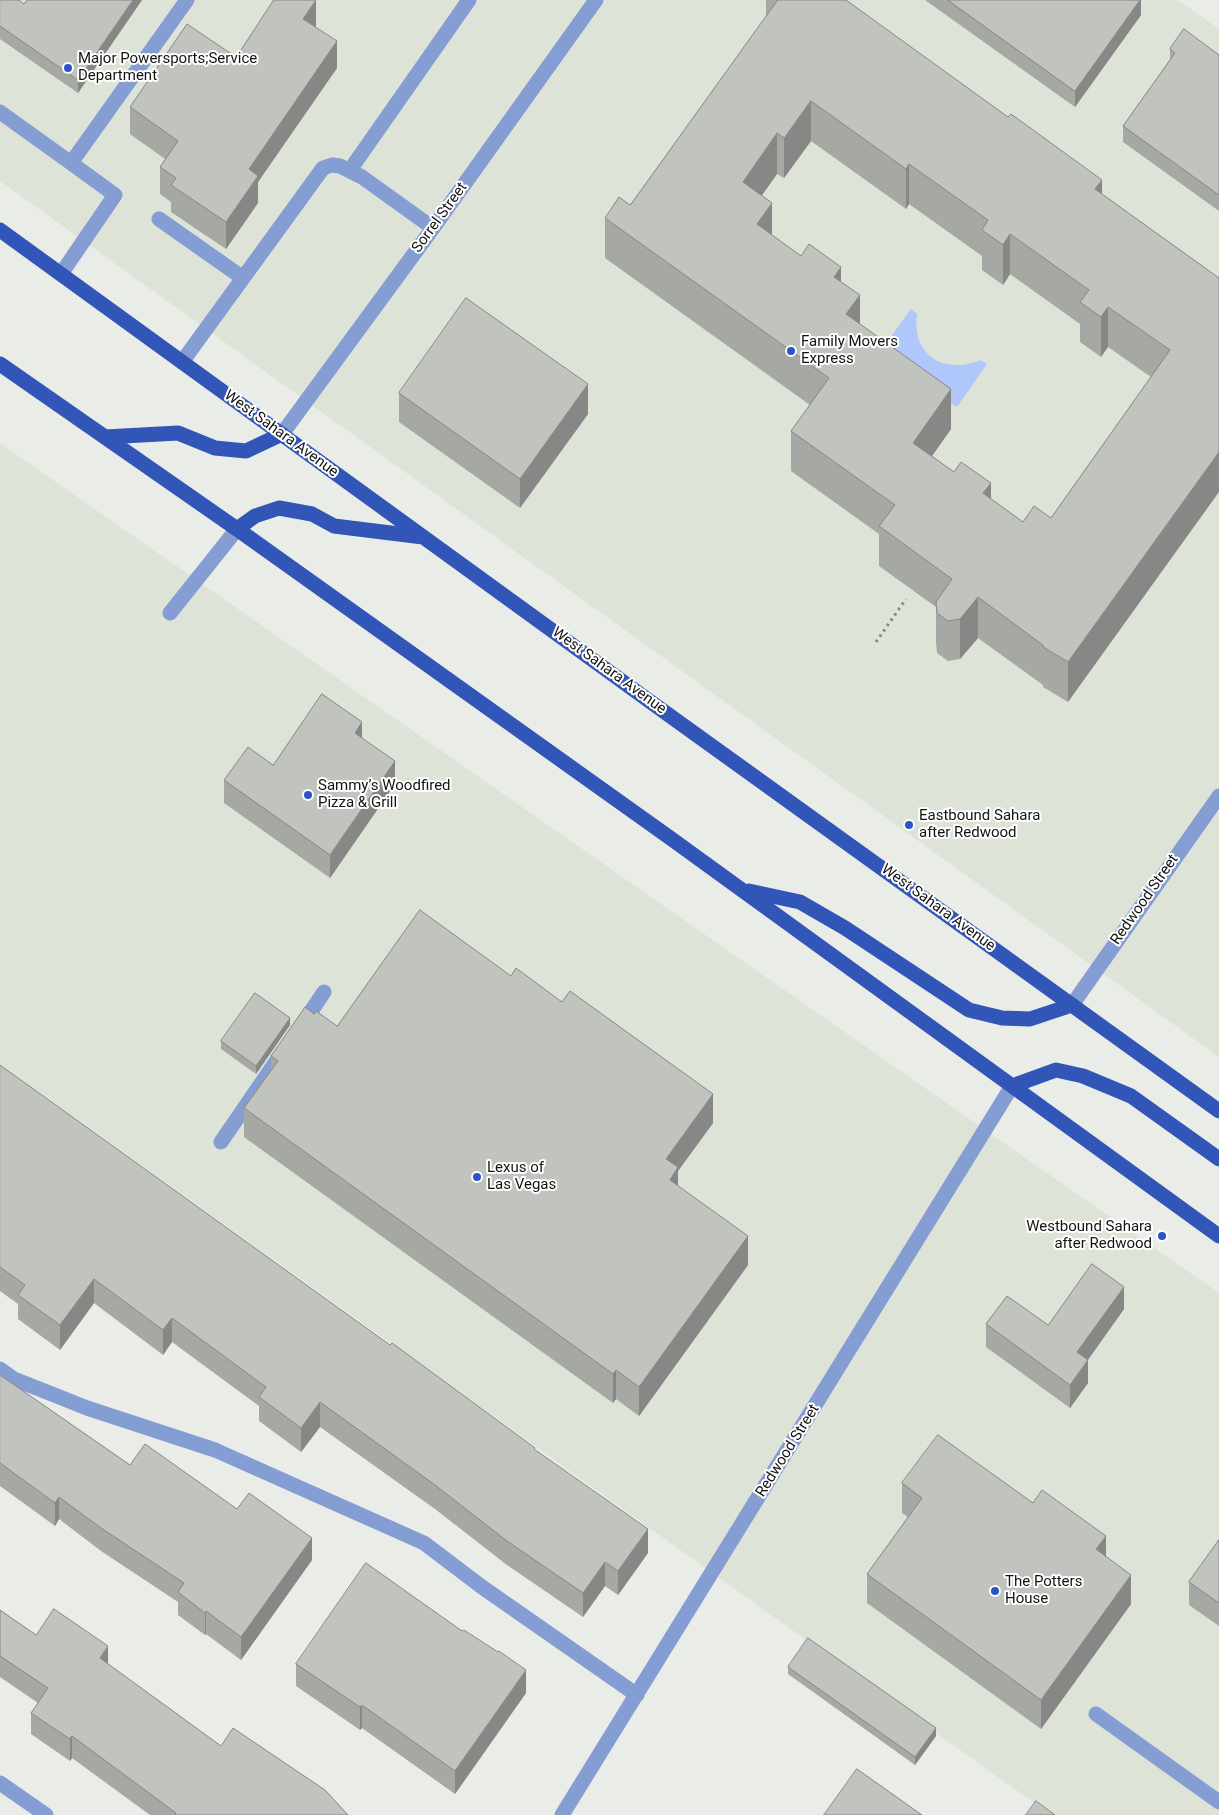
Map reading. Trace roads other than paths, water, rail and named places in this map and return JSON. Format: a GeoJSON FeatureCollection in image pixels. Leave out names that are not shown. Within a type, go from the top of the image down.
{"type":"FeatureCollection","features":[{"type":"Feature","properties":{"kind":"main road","name":"West Sahara Avenue"},"geometry":{"type":"LineString","coordinates":[[0,230],[1219,1111]]}},
{"type":"Feature","properties":{"kind":"main road"},"geometry":{"type":"LineString","coordinates":[[0,364],[742,890],[1219,1236]]}},
{"type":"Feature","properties":{"kind":"main road"},"geometry":{"type":"LineString","coordinates":[[105,437],[178,433],[215,448],[246,451],[282,434]]}},
{"type":"Feature","properties":{"kind":"main road"},"geometry":{"type":"LineString","coordinates":[[236,530],[254,516],[279,508],[312,514],[334,526],[424,537]]}},
{"type":"Feature","properties":{"kind":"main road"},"geometry":{"type":"LineString","coordinates":[[742,890],[800,902],[846,928],[969,1010],[1002,1018],[1030,1019],[1072,1005]]}},
{"type":"Feature","properties":{"kind":"main road"},"geometry":{"type":"LineString","coordinates":[[1012,1086],[1056,1070],[1083,1076],[1131,1096],[1219,1159]]}},
{"type":"Feature","properties":{"kind":"street"},"geometry":{"type":"LineString","coordinates":[[71,163],[188,0]]}},
{"type":"Feature","properties":{"kind":"street"},"geometry":{"type":"LineString","coordinates":[[350,170],[469,0]]}},
{"type":"Feature","properties":{"kind":"street","name":"Sorrel Street"},"geometry":{"type":"LineString","coordinates":[[282,434],[433,228],[596,0]]}},
{"type":"Feature","properties":{"kind":"street"},"geometry":{"type":"LineString","coordinates":[[0,112],[115,195],[61,274]]}},
{"type":"Feature","properties":{"kind":"street"},"geometry":{"type":"LineString","coordinates":[[182,362],[323,168],[332,165],[350,170],[433,228]]}},
{"type":"Feature","properties":{"kind":"street"},"geometry":{"type":"LineString","coordinates":[[159,219],[243,278]]}},
{"type":"Feature","properties":{"kind":"street"},"geometry":{"type":"LineString","coordinates":[[170,614],[236,530]]}},
{"type":"Feature","properties":{"kind":"street","name":"Redwood Street"},"geometry":{"type":"LineString","coordinates":[[1072,1005],[1219,796]]}},
{"type":"Feature","properties":{"kind":"street"},"geometry":{"type":"LineString","coordinates":[[221,1142],[324,992]]}},
{"type":"Feature","properties":{"kind":"street","name":"Redwood Street"},"geometry":{"type":"LineString","coordinates":[[562,1815],[1012,1086]]}},
{"type":"Feature","properties":{"kind":"street"},"geometry":{"type":"LineString","coordinates":[[0,1369],[14,1379],[87,1408],[214,1450],[424,1543],[482,1587],[637,1695]]}},
{"type":"Feature","properties":{"kind":"street"},"geometry":{"type":"LineString","coordinates":[[1096,1714],[1219,1802]]}},
{"type":"Feature","properties":{"kind":"street"},"geometry":{"type":"LineString","coordinates":[[0,1783],[46,1815]]}},
{"type":"Feature","properties":{"kind":"water"},"geometry":{"type":"Polygon","coordinates":[[[911,309],[917,314],[919,341],[925,351],[933,358],[943,363],[955,365],[981,360],[987,364],[957,407],[879,353],[911,309]]]}},
{"type":"Feature","properties":{"kind":"place","name":"Major Powersports;Service Department"},"geometry":{"type":"Point","coordinates":[68,68]}},
{"type":"Feature","properties":{"kind":"place","name":"Family Movers Express"},"geometry":{"type":"Point","coordinates":[791,351]}},
{"type":"Feature","properties":{"kind":"place","name":"Sammy’s Woodfired Pizza & Grill"},"geometry":{"type":"Point","coordinates":[308,795]}},
{"type":"Feature","properties":{"kind":"place","name":"Eastbound Sahara after Redwood"},"geometry":{"type":"Point","coordinates":[909,825]}},
{"type":"Feature","properties":{"kind":"place","name":"Lexus of Las Vegas"},"geometry":{"type":"Point","coordinates":[477,1177]}},
{"type":"Feature","properties":{"kind":"place","name":"Westbound Sahara after Redwood"},"geometry":{"type":"Point","coordinates":[1162,1236]}},
{"type":"Feature","properties":{"kind":"place","name":"The Potters House"},"geometry":{"type":"Point","coordinates":[995,1591]}}]}
